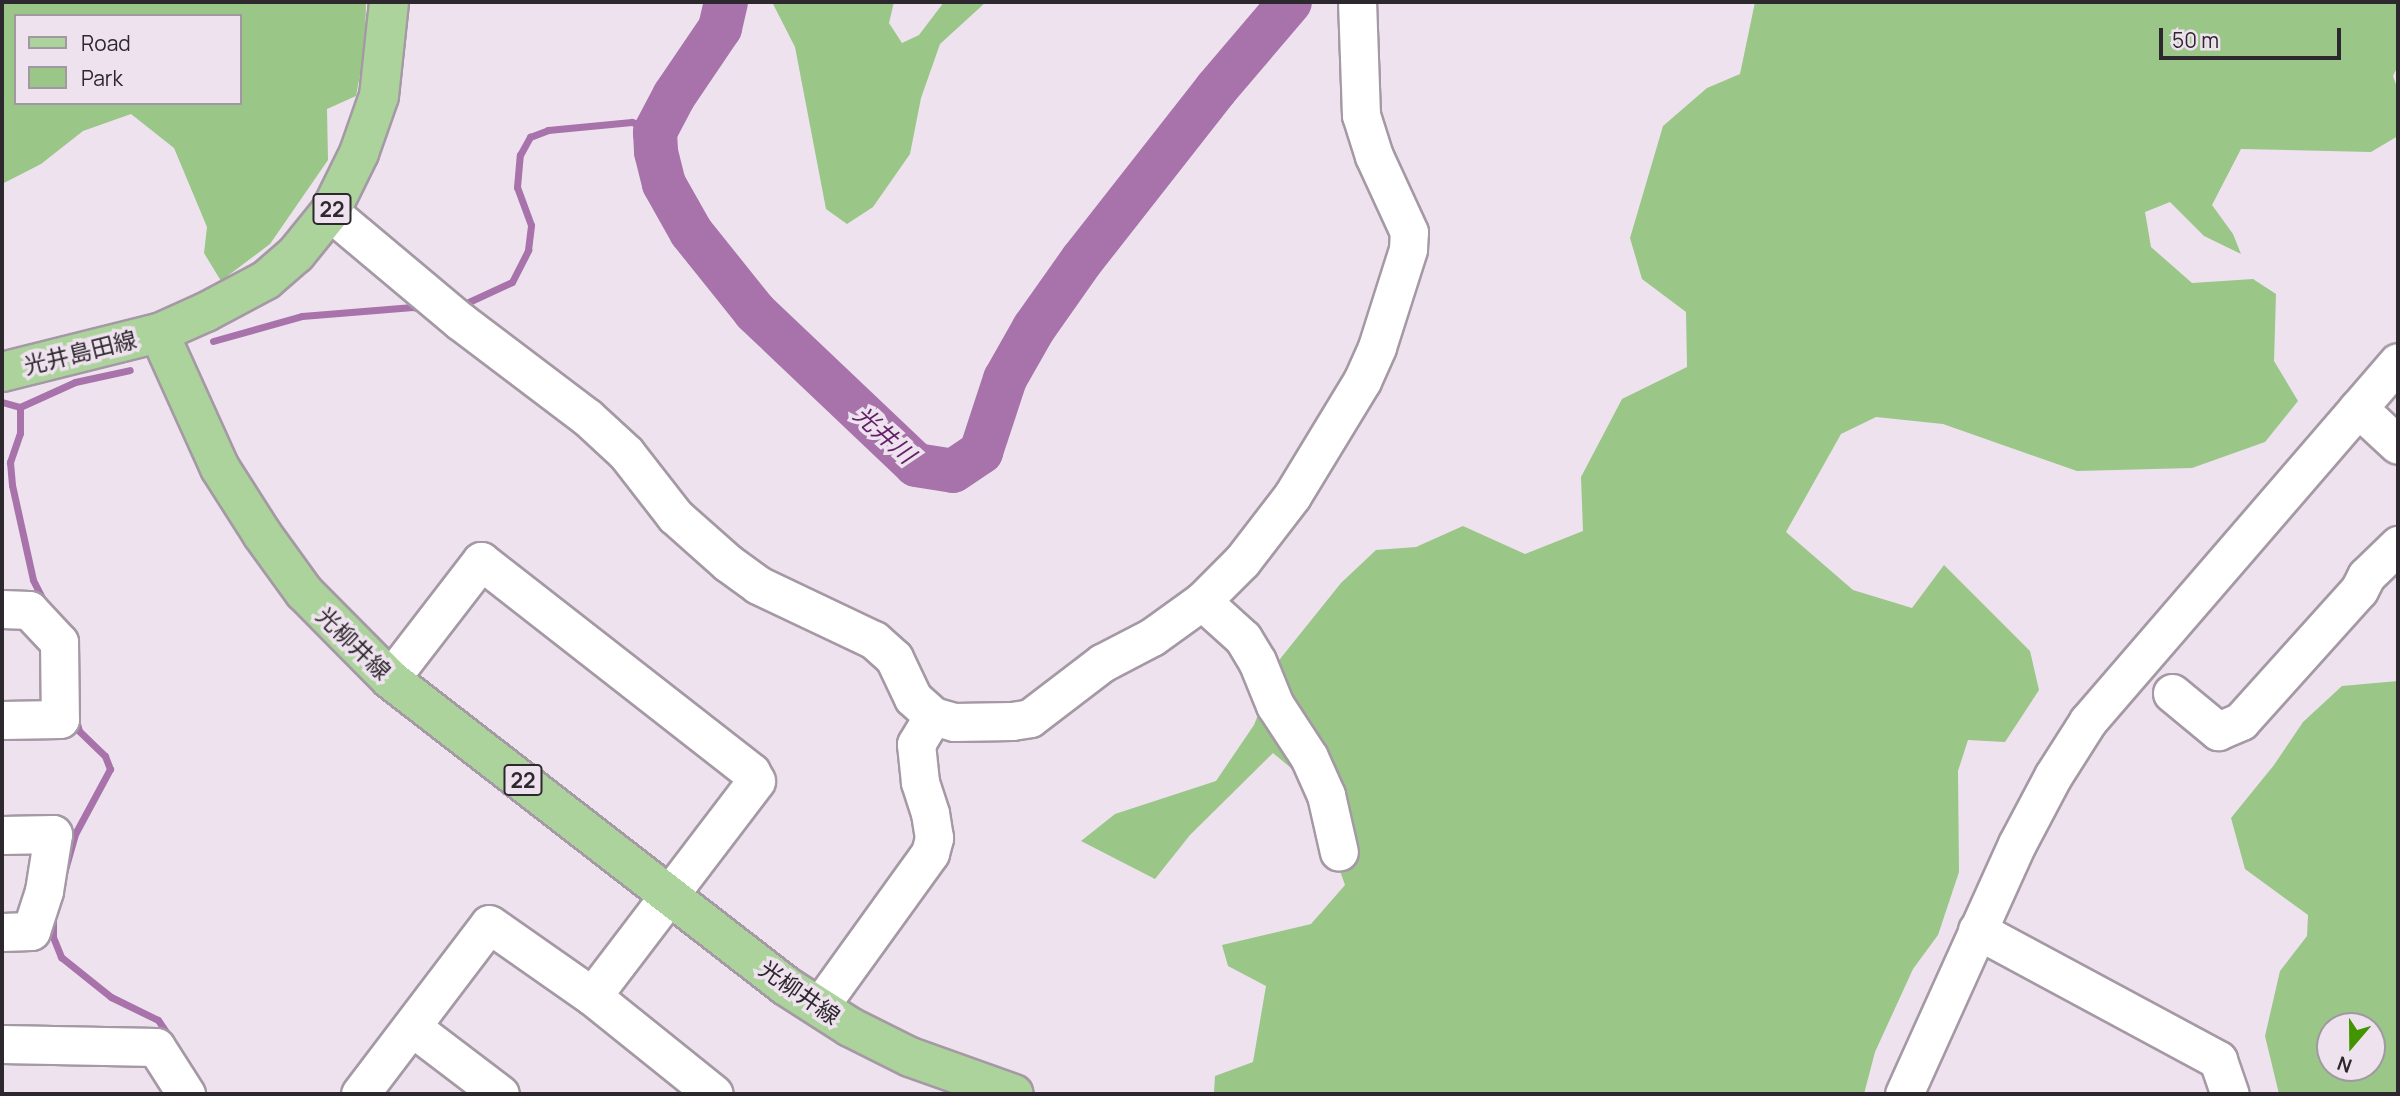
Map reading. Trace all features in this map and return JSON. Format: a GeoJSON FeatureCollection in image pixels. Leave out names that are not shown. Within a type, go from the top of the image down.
{"type":"FeatureCollection","features":[{"type":"Feature","properties":{"kind":"main road","name":"22"},"geometry":{"type":"LineString","coordinates":[[159,333],[266,280],[296,254],[330,212],[359,153],[379,96],[389,2]]}},
{"type":"Feature","properties":{"kind":"main road","name":"光井島田線"},"geometry":{"type":"LineString","coordinates":[[2,372],[159,333]]}},
{"type":"Feature","properties":{"kind":"main road","name":"光柳井線"},"geometry":{"type":"LineString","coordinates":[[159,333],[220,468],[262,534],[304,592],[390,679],[669,892],[786,986],[910,1057],[1014,1094]]}},
{"type":"Feature","properties":{"kind":"street"},"geometry":{"type":"LineString","coordinates":[[330,212],[452,313],[587,416],[626,453],[676,516],[728,563],[758,584],[874,640],[894,658],[913,698],[933,716],[954,722],[1012,722],[1030,718],[1102,663],[1152,637],[1202,601],[1242,561],[1292,496],[1362,381],[1377,347],[1408,249],[1409,232],[1374,156],[1361,115],[1357,2]]}},
{"type":"Feature","properties":{"kind":"street"},"geometry":{"type":"LineString","coordinates":[[1904,1094],[1977,930],[2053,776],[2088,721],[2398,362]]}},
{"type":"Feature","properties":{"kind":"street"},"geometry":{"type":"LineString","coordinates":[[2358,408],[2398,445]]}},
{"type":"Feature","properties":{"kind":"street"},"geometry":{"type":"LineString","coordinates":[[2172,693],[2218,732],[2241,721],[2359,590],[2366,576],[2398,545]]}},
{"type":"Feature","properties":{"kind":"street"},"geometry":{"type":"LineString","coordinates":[[390,679],[481,561],[586,640],[751,772],[756,781],[592,996]]}},
{"type":"Feature","properties":{"kind":"street"},"geometry":{"type":"LineString","coordinates":[[1202,601],[1243,638],[1257,661],[1275,705],[1309,757],[1326,795],[1339,852]]}},
{"type":"Feature","properties":{"kind":"street"},"geometry":{"type":"LineString","coordinates":[[2,609],[29,610],[59,642],[60,719],[2,720]]}},
{"type":"Feature","properties":{"kind":"street"},"geometry":{"type":"LineString","coordinates":[[820,1007],[930,853],[933,838],[930,813],[920,782],[916,744],[933,716]]}},
{"type":"Feature","properties":{"kind":"street"},"geometry":{"type":"LineString","coordinates":[[2,835],[53,834],[44,891],[31,932],[2,932]]}},
{"type":"Feature","properties":{"kind":"street"},"geometry":{"type":"LineString","coordinates":[[360,1094],[413,1028],[489,924],[592,996],[714,1094]]}},
{"type":"Feature","properties":{"kind":"street"},"geometry":{"type":"LineString","coordinates":[[1977,930],[2218,1060],[2230,1094]]}},
{"type":"Feature","properties":{"kind":"street"},"geometry":{"type":"LineString","coordinates":[[413,1028],[500,1094]]}},
{"type":"Feature","properties":{"kind":"street"},"geometry":{"type":"LineString","coordinates":[[2,1044],[156,1047],[186,1094]]}},
{"type":"Feature","properties":{"kind":"green space"},"geometry":{"type":"Polygon","coordinates":[[[2,2],[366,2],[365,48],[356,96],[327,109],[328,160],[270,244],[221,281],[204,253],[207,227],[174,148],[131,114],[83,131],[41,164],[2,184],[2,2]]]}},
{"type":"Feature","properties":{"kind":"green space"},"geometry":{"type":"Polygon","coordinates":[[[772,2],[894,2],[889,23],[902,43],[919,35],[944,2],[986,2],[940,44],[921,98],[910,154],[873,207],[847,224],[826,209],[795,47],[772,2]]]}},
{"type":"Feature","properties":{"kind":"green space"},"geometry":{"type":"Polygon","coordinates":[[[1755,2],[2398,2],[2398,66],[2393,76],[2398,90],[2398,136],[2371,152],[2241,149],[2212,205],[2233,234],[2241,254],[2204,236],[2170,202],[2145,212],[2151,247],[2192,283],[2253,279],[2276,294],[2274,361],[2298,401],[2265,442],[2192,468],[2077,471],[1943,424],[1876,417],[1841,434],[1786,532],[1853,590],[1912,608],[1944,565],[2030,651],[2039,690],[2005,742],[1968,740],[1958,771],[1959,872],[1938,935],[1913,969],[1875,1052],[1864,1094],[1214,1092],[1215,1076],[1253,1062],[1266,986],[1228,966],[1222,945],[1311,924],[1345,885],[1309,783],[1273,753],[1190,835],[1155,879],[1081,841],[1115,814],[1216,781],[1254,725],[1280,659],[1341,583],[1376,550],[1416,547],[1463,526],[1525,554],[1583,531],[1581,477],[1622,399],[1687,367],[1686,312],[1642,279],[1630,238],[1663,126],[1707,88],[1740,74],[1755,2]]]}},
{"type":"Feature","properties":{"kind":"green space"},"geometry":{"type":"Polygon","coordinates":[[[2398,681],[2398,1094],[2279,1094],[2265,1036],[2280,971],[2307,936],[2308,915],[2245,869],[2231,818],[2274,765],[2303,722],[2342,686],[2398,681]]]}},
{"type":"Feature","properties":{"kind":"waterway","name":"光井川"},"geometry":{"type":"LineString","coordinates":[[726,2],[720,28],[674,96],[655,132],[656,152],[664,184],[691,232],[755,312],[916,465],[953,471],[981,452],[1005,379],[1034,328],[1082,260],[1216,89],[1290,2]]}},
{"type":"Feature","properties":{"kind":"waterway"},"geometry":{"type":"LineString","coordinates":[[460,306],[512,282],[528,250],[531,225],[517,187],[520,155],[530,137],[548,130],[632,122],[655,132]]}},
{"type":"Feature","properties":{"kind":"waterway"},"geometry":{"type":"LineString","coordinates":[[213,341],[302,316],[413,307],[422,309]]}},
{"type":"Feature","properties":{"kind":"waterway"},"geometry":{"type":"LineString","coordinates":[[2,402],[20,407],[75,382],[130,370]]}},
{"type":"Feature","properties":{"kind":"waterway"},"geometry":{"type":"LineString","coordinates":[[20,407],[20,433],[10,462],[12,485],[33,580],[45,604]]}},
{"type":"Feature","properties":{"kind":"waterway"},"geometry":{"type":"LineString","coordinates":[[64,873],[75,834],[110,769],[105,756],[79,731],[75,715]]}},
{"type":"Feature","properties":{"kind":"waterway"},"geometry":{"type":"LineString","coordinates":[[53,915],[53,937],[61,957],[111,997],[158,1020],[170,1038]]}}]}
